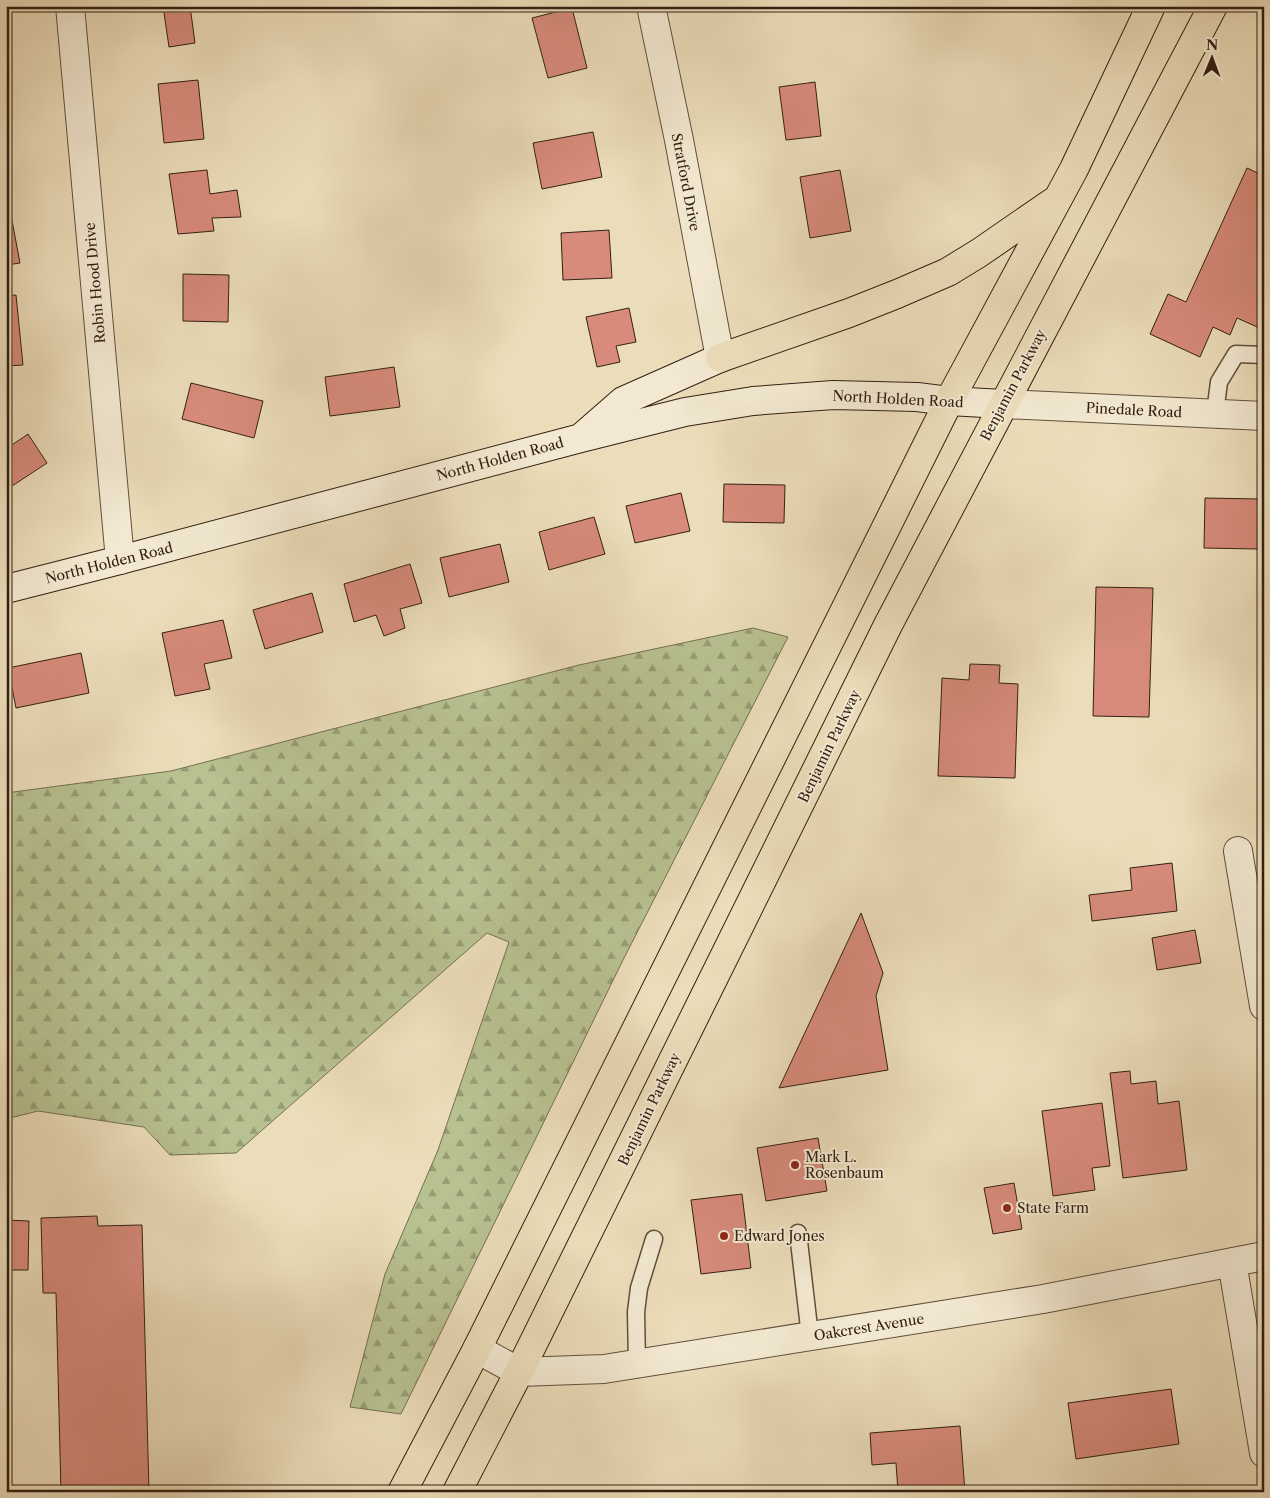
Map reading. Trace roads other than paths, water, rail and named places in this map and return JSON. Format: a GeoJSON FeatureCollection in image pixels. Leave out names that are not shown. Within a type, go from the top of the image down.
{"type":"FeatureCollection","features":[{"type":"Feature","properties":{"kind":"main road"},"geometry":{"type":"LineString","coordinates":[[402,1492],[477,1349],[949,401],[1074,170],[1151,6]]}},
{"type":"Feature","properties":{"kind":"main road","name":"Benjamin Parkway"},"geometry":{"type":"LineString","coordinates":[[457,1492],[520,1372],[888,625],[1213,6]]}},
{"type":"Feature","properties":{"kind":"main road"},"geometry":{"type":"LineString","coordinates":[[720,358],[849,313],[948,272],[979,253],[1058,198]]}},
{"type":"Feature","properties":{"kind":"street","name":"Robin Hood Drive"},"geometry":{"type":"LineString","coordinates":[[70,6],[120,560]]}},
{"type":"Feature","properties":{"kind":"street","name":"Stratford Drive"},"geometry":{"type":"LineString","coordinates":[[651,6],[720,358]]}},
{"type":"Feature","properties":{"kind":"street"},"geometry":{"type":"LineString","coordinates":[[581,438],[623,401],[720,358]]}},
{"type":"Feature","properties":{"kind":"street","name":"North Holden Road"},"geometry":{"type":"LineString","coordinates":[[6,589],[685,412],[753,401],[833,395],[917,397],[1004,404]]}},
{"type":"Feature","properties":{"kind":"street","name":"Pinedale Road"},"geometry":{"type":"LineString","coordinates":[[1004,404],[1264,416]]}},
{"type":"Feature","properties":{"kind":"street"},"geometry":{"type":"LineString","coordinates":[[1238,851],[1264,1006]]}},
{"type":"Feature","properties":{"kind":"street","name":"Oakcrest Avenue"},"geometry":{"type":"LineString","coordinates":[[520,1372],[604,1369],[637,1364],[1043,1299],[1264,1256]]}},
{"type":"Feature","properties":{"kind":"street"},"geometry":{"type":"LineString","coordinates":[[1232,1262],[1264,1453]]}},
{"type":"Feature","properties":{"kind":"street"},"geometry":{"type":"LineString","coordinates":[[477,1349],[520,1372]]}},
{"type":"Feature","properties":{"kind":"lane"},"geometry":{"type":"LineString","coordinates":[[1215,414],[1219,382],[1236,354],[1264,355]]}},
{"type":"Feature","properties":{"kind":"lane"},"geometry":{"type":"LineString","coordinates":[[798,1233],[810,1336]]}},
{"type":"Feature","properties":{"kind":"lane"},"geometry":{"type":"LineString","coordinates":[[637,1364],[636,1312],[639,1288],[654,1238]]}},
{"type":"Feature","properties":{"kind":"place","name":"Mark L. Rosenbaum"},"geometry":{"type":"Point","coordinates":[795,1165]}},
{"type":"Feature","properties":{"kind":"place","name":"State Farm"},"geometry":{"type":"Point","coordinates":[1007,1208]}},
{"type":"Feature","properties":{"kind":"place","name":"Edward Jones"},"geometry":{"type":"Point","coordinates":[724,1236]}}]}
